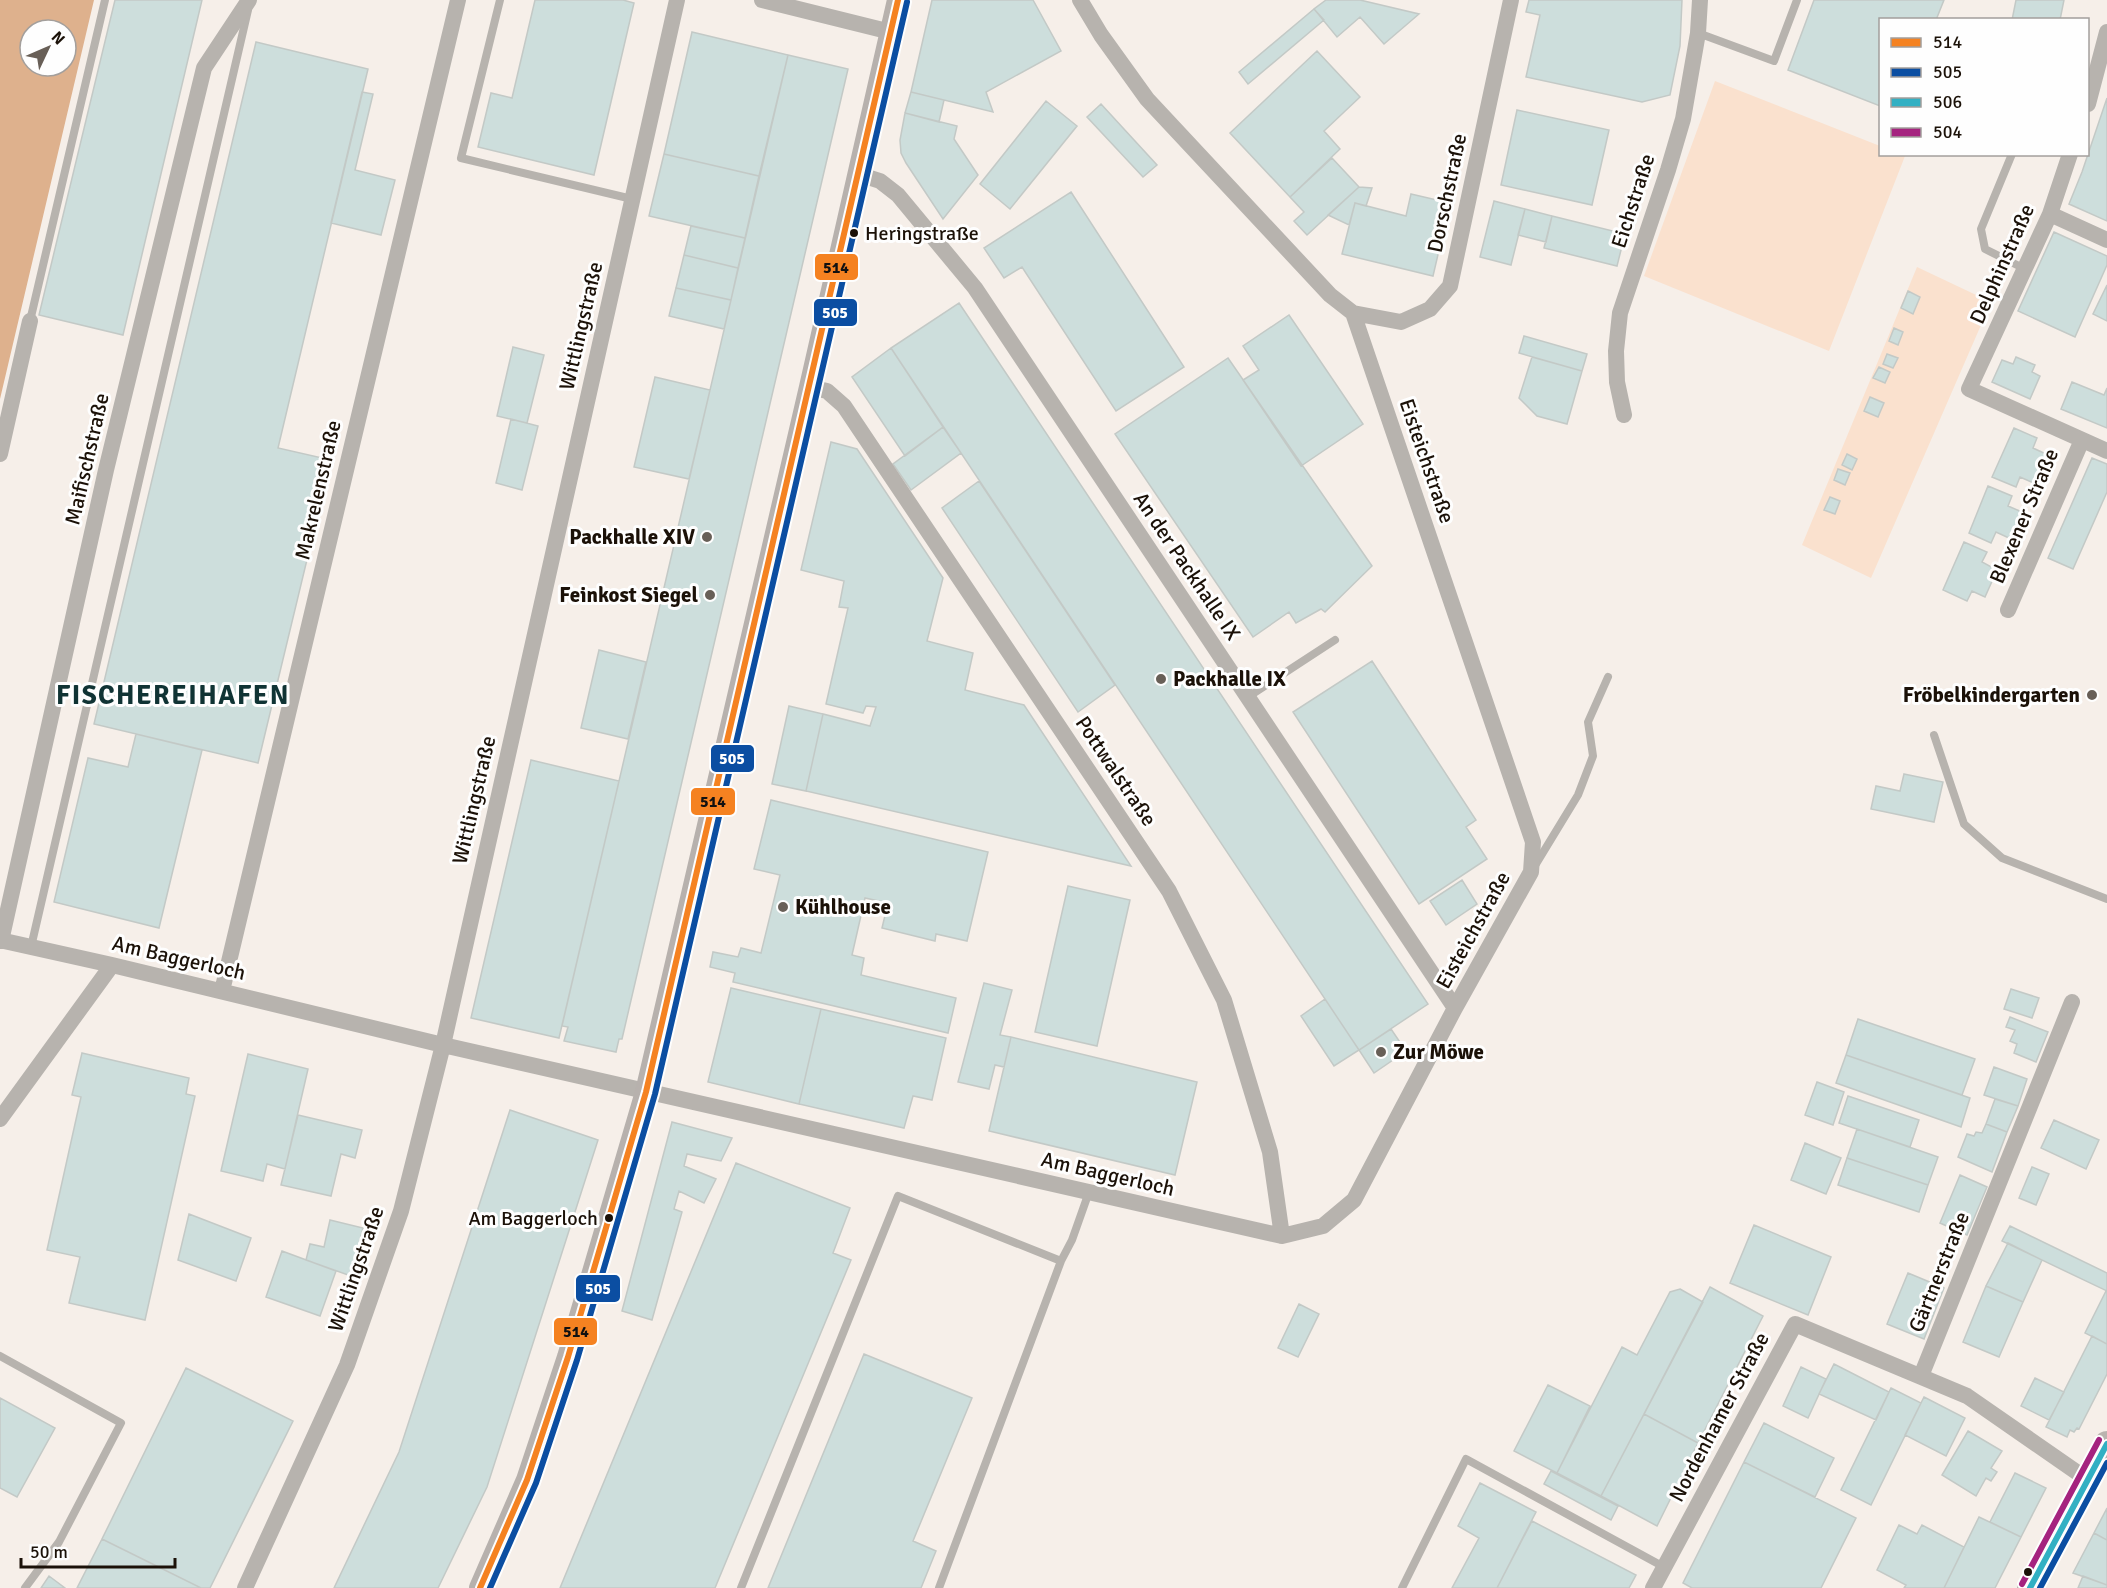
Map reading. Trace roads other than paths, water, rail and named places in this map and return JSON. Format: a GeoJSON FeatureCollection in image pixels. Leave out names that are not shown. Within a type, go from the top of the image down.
{"type":"FeatureCollection","features":[{"type":"Feature","properties":{"kind":"main road"},"geometry":{"type":"LineString","coordinates":[[2030,1588],[2107,1445]]}},
{"type":"Feature","properties":{"kind":"street","name":"Maifischstraße"},"geometry":{"type":"LineString","coordinates":[[0,940],[106,470],[204,68],[250,0]]}},
{"type":"Feature","properties":{"kind":"street","name":"Makrelenstraße"},"geometry":{"type":"LineString","coordinates":[[222,991],[458,0]]}},
{"type":"Feature","properties":{"kind":"street","name":"Wittlingstraße"},"geometry":{"type":"LineString","coordinates":[[245,1588],[347,1365],[401,1211],[443,1045],[677,0]]}},
{"type":"Feature","properties":{"kind":"street"},"geometry":{"type":"LineString","coordinates":[[762,0],[891,32]]}},
{"type":"Feature","properties":{"kind":"street"},"geometry":{"type":"LineString","coordinates":[[480,1588],[527,1480],[568,1357],[646,1092],[898,0]]}},
{"type":"Feature","properties":{"kind":"street"},"geometry":{"type":"LineString","coordinates":[[1080,0],[1101,36],[1147,99],[1330,295],[1353,313]]}},
{"type":"Feature","properties":{"kind":"street","name":"Dorschstraße"},"geometry":{"type":"LineString","coordinates":[[1353,313],[1401,322],[1430,309],[1450,286],[1511,0]]}},
{"type":"Feature","properties":{"kind":"street","name":"Eichstraße"},"geometry":{"type":"LineString","coordinates":[[1624,415],[1617,382],[1616,351],[1620,313],[1683,119],[1698,33],[1700,0]]}},
{"type":"Feature","properties":{"kind":"street"},"geometry":{"type":"LineString","coordinates":[[2089,100],[2107,32]]}},
{"type":"Feature","properties":{"kind":"street","name":"Delphinstraße"},"geometry":{"type":"LineString","coordinates":[[2069,156],[2050,213],[1970,389],[2082,440]]}},
{"type":"Feature","properties":{"kind":"street","name":"An der Packhalle IX"},"geometry":{"type":"LineString","coordinates":[[858,174],[880,181],[898,195],[975,288],[1455,1008]]}},
{"type":"Feature","properties":{"kind":"street"},"geometry":{"type":"LineString","coordinates":[[2050,213],[2107,240]]}},
{"type":"Feature","properties":{"kind":"street","name":"Eisteichstraße"},"geometry":{"type":"LineString","coordinates":[[1353,313],[1533,842],[1531,872],[1455,1008]]}},
{"type":"Feature","properties":{"kind":"street"},"geometry":{"type":"LineString","coordinates":[[0,454],[30,321]]}},
{"type":"Feature","properties":{"kind":"street","name":"Pottwalstraße"},"geometry":{"type":"LineString","coordinates":[[810,387],[827,391],[844,406],[1169,891],[1224,1000],[1270,1152],[1282,1236]]}},
{"type":"Feature","properties":{"kind":"street"},"geometry":{"type":"LineString","coordinates":[[2082,440],[2107,451]]}},
{"type":"Feature","properties":{"kind":"street","name":"Blexener Straße"},"geometry":{"type":"LineString","coordinates":[[2008,610],[2082,440]]}},
{"type":"Feature","properties":{"kind":"street","name":"Am Baggerloch"},"geometry":{"type":"LineString","coordinates":[[0,940],[646,1092],[1282,1236],[1323,1226],[1354,1200],[1455,1008]]}},
{"type":"Feature","properties":{"kind":"street"},"geometry":{"type":"LineString","coordinates":[[0,1119],[112,965]]}},
{"type":"Feature","properties":{"kind":"street","name":"Gärtnerstraße"},"geometry":{"type":"LineString","coordinates":[[1921,1376],[2072,1002]]}},
{"type":"Feature","properties":{"kind":"street","name":"Nordenhamer Straße"},"geometry":{"type":"LineString","coordinates":[[1653,1588],[1795,1324],[1921,1376]]}},
{"type":"Feature","properties":{"kind":"street"},"geometry":{"type":"LineString","coordinates":[[1921,1376],[1967,1396],[2088,1480]]}},
{"type":"Feature","properties":{"kind":"lane"},"geometry":{"type":"LineString","coordinates":[[30,321],[105,0]]}},
{"type":"Feature","properties":{"kind":"lane"},"geometry":{"type":"LineString","coordinates":[[32,947],[250,0]]}},
{"type":"Feature","properties":{"kind":"lane"},"geometry":{"type":"LineString","coordinates":[[500,0],[461,158],[632,199]]}},
{"type":"Feature","properties":{"kind":"lane"},"geometry":{"type":"LineString","coordinates":[[1698,33],[1774,61],[1797,0]]}},
{"type":"Feature","properties":{"kind":"lane"},"geometry":{"type":"LineString","coordinates":[[2011,156],[1981,229],[1985,249],[2025,269]]}},
{"type":"Feature","properties":{"kind":"lane"},"geometry":{"type":"LineString","coordinates":[[1248,698],[1335,640]]}},
{"type":"Feature","properties":{"kind":"lane"},"geometry":{"type":"LineString","coordinates":[[1531,872],[1578,795],[1593,756],[1588,722],[1608,677]]}},
{"type":"Feature","properties":{"kind":"lane"},"geometry":{"type":"LineString","coordinates":[[1934,735],[1964,824],[2002,858],[2107,899]]}},
{"type":"Feature","properties":{"kind":"lane"},"geometry":{"type":"LineString","coordinates":[[939,1588],[1089,1192]]}},
{"type":"Feature","properties":{"kind":"lane"},"geometry":{"type":"LineString","coordinates":[[741,1588],[898,1196],[1062,1261]]}},
{"type":"Feature","properties":{"kind":"lane"},"geometry":{"type":"LineString","coordinates":[[0,1356],[121,1423],[59,1542],[25,1588]]}},
{"type":"Feature","properties":{"kind":"lane"},"geometry":{"type":"LineString","coordinates":[[1401,1588],[1466,1459],[1665,1567]]}},
{"type":"Feature","properties":{"kind":"place","name":"Heringstraße"},"geometry":{"type":"Point","coordinates":[854,233]}},
{"type":"Feature","properties":{"kind":"place","name":"Packhalle XIV"},"geometry":{"type":"Point","coordinates":[707,537]}},
{"type":"Feature","properties":{"kind":"place","name":"Feinkost Siegel"},"geometry":{"type":"Point","coordinates":[710,595]}},
{"type":"Feature","properties":{"kind":"place","name":"Packhalle IX"},"geometry":{"type":"Point","coordinates":[1161,679]}},
{"type":"Feature","properties":{"kind":"place","name":"Fröbelkindergarten"},"geometry":{"type":"Point","coordinates":[2092,695]}},
{"type":"Feature","properties":{"kind":"place","name":"Kühlhouse"},"geometry":{"type":"Point","coordinates":[783,907]}},
{"type":"Feature","properties":{"kind":"place","name":"Zur Möwe"},"geometry":{"type":"Point","coordinates":[1381,1052]}},
{"type":"Feature","properties":{"kind":"place","name":"Am Baggerloch"},"geometry":{"type":"Point","coordinates":[609,1218]}},
{"type":"Feature","properties":{"kind":"district","name":"FISCHEREIHAFEN"},"geometry":{"type":"Point","coordinates":[173,695]}}]}
